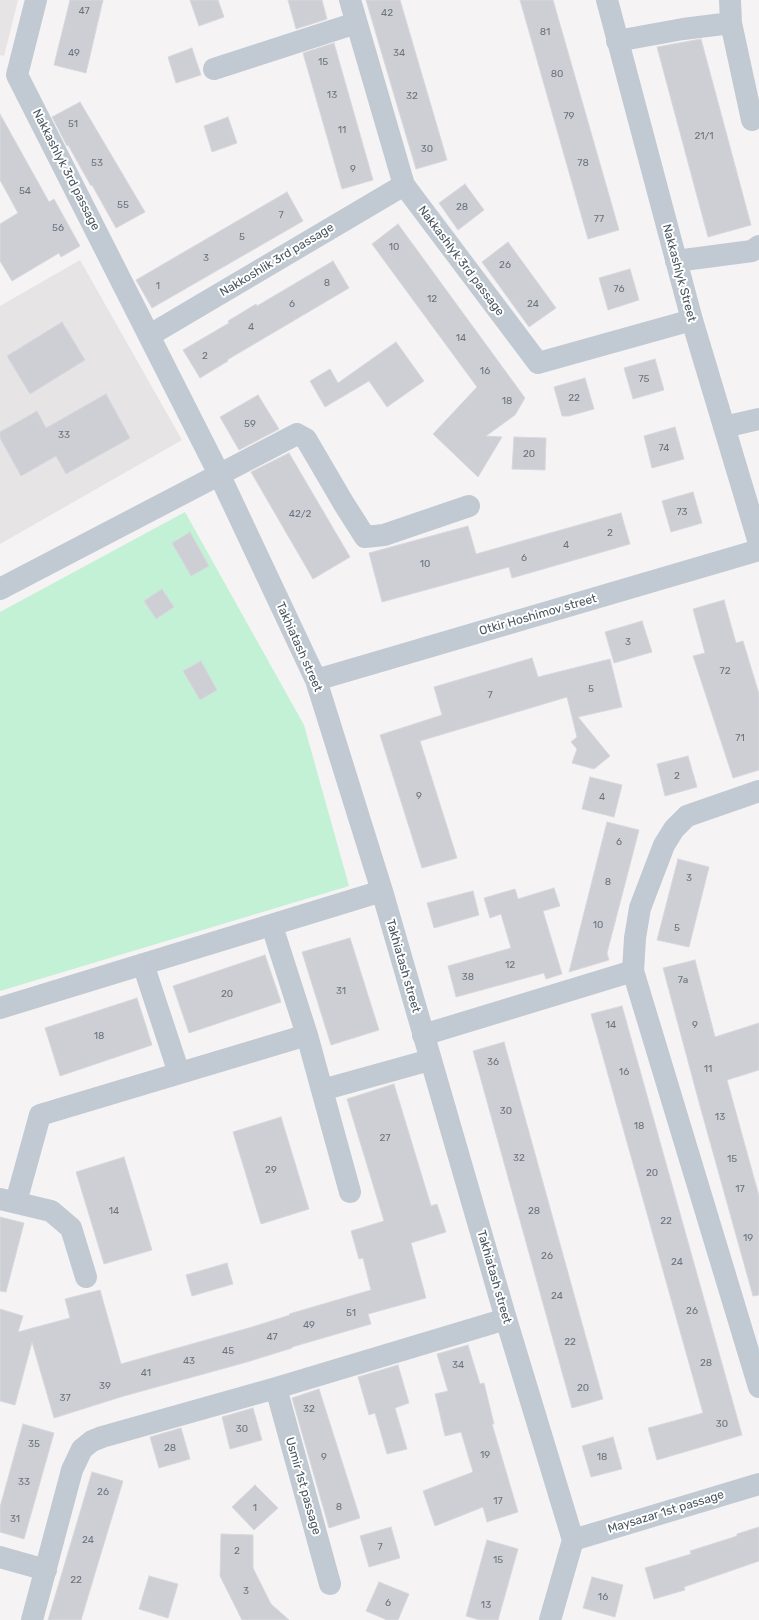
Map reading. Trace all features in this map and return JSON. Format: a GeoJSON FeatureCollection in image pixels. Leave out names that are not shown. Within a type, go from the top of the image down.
{"type":"FeatureCollection","features":[{"type":"Feature","properties":{"kind":"street","name":"Nakkashlyk 3rd passage"},"geometry":{"type":"LineString","coordinates":[[36,0],[9,73],[150,335]]}},
{"type":"Feature","properties":{"kind":"street","name":"Nakkashlyk 3rd passage"},"geometry":{"type":"LineString","coordinates":[[350,0],[404,185],[538,363],[692,320]]}},
{"type":"Feature","properties":{"kind":"street","name":"Nakkashlyk Street"},"geometry":{"type":"LineString","coordinates":[[607,0],[692,320],[759,543]]}},
{"type":"Feature","properties":{"kind":"street"},"geometry":{"type":"LineString","coordinates":[[730,0],[731,23],[752,120]]}},
{"type":"Feature","properties":{"kind":"street"},"geometry":{"type":"LineString","coordinates":[[214,70],[356,23]]}},
{"type":"Feature","properties":{"kind":"street"},"geometry":{"type":"LineString","coordinates":[[617,41],[683,29],[731,23]]}},
{"type":"Feature","properties":{"kind":"street","name":"Nakkoshlik 3rd passage"},"geometry":{"type":"LineString","coordinates":[[150,335],[404,185]]}},
{"type":"Feature","properties":{"kind":"street"},"geometry":{"type":"LineString","coordinates":[[676,261],[752,251],[759,246]]}},
{"type":"Feature","properties":{"kind":"street","name":"Takhiatash street"},"geometry":{"type":"LineString","coordinates":[[150,335],[219,474],[316,680],[382,891],[506,1319],[573,1540]]}},
{"type":"Feature","properties":{"kind":"street"},"geometry":{"type":"LineString","coordinates":[[724,427],[759,419]]}},
{"type":"Feature","properties":{"kind":"street"},"geometry":{"type":"LineString","coordinates":[[0,589],[297,434],[306,439],[344,504],[365,536],[384,535],[468,506]]}},
{"type":"Feature","properties":{"kind":"street","name":"Otkir Hoshimov street"},"geometry":{"type":"LineString","coordinates":[[316,680],[759,550]]}},
{"type":"Feature","properties":{"kind":"street"},"geometry":{"type":"LineString","coordinates":[[759,791],[687,816],[674,829],[664,845],[640,908],[635,938],[633,971],[759,1387]]}},
{"type":"Feature","properties":{"kind":"street"},"geometry":{"type":"LineString","coordinates":[[0,1008],[272,926],[382,891]]}},
{"type":"Feature","properties":{"kind":"street"},"geometry":{"type":"LineString","coordinates":[[272,926],[307,1035],[350,1192]]}},
{"type":"Feature","properties":{"kind":"street"},"geometry":{"type":"LineString","coordinates":[[143,964],[179,1073]]}},
{"type":"Feature","properties":{"kind":"street"},"geometry":{"type":"LineString","coordinates":[[423,1035],[633,971]]}},
{"type":"Feature","properties":{"kind":"street"},"geometry":{"type":"LineString","coordinates":[[86,1276],[71,1228],[51,1211],[8,1201],[40,1115],[307,1035]]}},
{"type":"Feature","properties":{"kind":"street"},"geometry":{"type":"LineString","coordinates":[[322,1090],[430,1060]]}},
{"type":"Feature","properties":{"kind":"street"},"geometry":{"type":"LineString","coordinates":[[32,1620],[72,1470],[82,1449],[92,1441],[506,1319]]}},
{"type":"Feature","properties":{"kind":"street","name":"Usmir 1st passage"},"geometry":{"type":"LineString","coordinates":[[276,1388],[330,1584]]}},
{"type":"Feature","properties":{"kind":"street","name":"Maysazar 1st passage"},"geometry":{"type":"LineString","coordinates":[[573,1540],[759,1484]]}},
{"type":"Feature","properties":{"kind":"street"},"geometry":{"type":"LineString","coordinates":[[550,1620],[573,1540]]}},
{"type":"Feature","properties":{"kind":"street"},"geometry":{"type":"LineString","coordinates":[[0,1556],[46,1570]]}},
{"type":"Feature","properties":{"kind":"shaded area"},"geometry":{"type":"Polygon","coordinates":[[[0,0],[18,0],[4,56],[0,55],[0,0]]]}},
{"type":"Feature","properties":{"kind":"shaded area"},"geometry":{"type":"Polygon","coordinates":[[[80,260],[182,440],[0,544],[0,306],[80,260]]]}},
{"type":"Feature","properties":{"kind":"green space"},"geometry":{"type":"Polygon","coordinates":[[[185,512],[304,725],[349,886],[0,991],[0,612],[185,512]]]}},
{"type":"Feature","properties":{"kind":"building"},"geometry":{"type":"Polygon","coordinates":[[[70,0],[103,0],[86,73],[54,65],[70,0]]]}},
{"type":"Feature","properties":{"kind":"building"},"geometry":{"type":"Polygon","coordinates":[[[190,0],[218,0],[224,17],[199,26],[190,0]]]}},
{"type":"Feature","properties":{"kind":"building"},"geometry":{"type":"Polygon","coordinates":[[[288,0],[322,0],[327,19],[296,29],[288,0]]]}},
{"type":"Feature","properties":{"kind":"building"},"geometry":{"type":"Polygon","coordinates":[[[366,0],[400,0],[447,160],[416,169],[366,0]]]}},
{"type":"Feature","properties":{"kind":"building"},"geometry":{"type":"Polygon","coordinates":[[[520,0],[553,0],[619,230],[588,239],[520,0]]]}},
{"type":"Feature","properties":{"kind":"building"},"geometry":{"type":"Polygon","coordinates":[[[701,39],[751,225],[708,237],[657,47],[701,39]]]}},
{"type":"Feature","properties":{"kind":"building"},"geometry":{"type":"Polygon","coordinates":[[[334,43],[373,180],[342,189],[303,53],[334,43]]]}},
{"type":"Feature","properties":{"kind":"building"},"geometry":{"type":"Polygon","coordinates":[[[192,48],[201,75],[176,83],[168,57],[192,48]]]}},
{"type":"Feature","properties":{"kind":"building"},"geometry":{"type":"Polygon","coordinates":[[[80,102],[145,212],[116,228],[92,185],[91,186],[68,145],[67,146],[52,117],[80,102]]]}},
{"type":"Feature","properties":{"kind":"building"},"geometry":{"type":"Polygon","coordinates":[[[0,114],[49,202],[54,199],[80,246],[61,257],[59,253],[12,281],[0,261],[0,224],[18,213],[0,180],[0,114]]]}},
{"type":"Feature","properties":{"kind":"building"},"geometry":{"type":"Polygon","coordinates":[[[228,117],[237,143],[212,152],[204,126],[228,117]]]}},
{"type":"Feature","properties":{"kind":"building"},"geometry":{"type":"Polygon","coordinates":[[[465,184],[484,210],[458,230],[439,203],[465,184]]]}},
{"type":"Feature","properties":{"kind":"building"},"geometry":{"type":"Polygon","coordinates":[[[287,192],[303,221],[152,308],[136,280],[287,192]]]}},
{"type":"Feature","properties":{"kind":"building"},"geometry":{"type":"Polygon","coordinates":[[[398,224],[525,398],[515,415],[486,436],[502,437],[478,477],[433,434],[477,387],[372,244],[398,224]]]}},
{"type":"Feature","properties":{"kind":"building"},"geometry":{"type":"Polygon","coordinates":[[[508,242],[556,308],[529,327],[482,262],[508,242]]]}},
{"type":"Feature","properties":{"kind":"building"},"geometry":{"type":"Polygon","coordinates":[[[333,261],[349,288],[227,360],[228,361],[200,378],[183,350],[229,323],[228,321],[256,304],[257,306],[333,261]]]}},
{"type":"Feature","properties":{"kind":"building"},"geometry":{"type":"Polygon","coordinates":[[[630,269],[639,300],[608,310],[599,278],[630,269]]]}},
{"type":"Feature","properties":{"kind":"building"},"geometry":{"type":"Polygon","coordinates":[[[62,322],[85,360],[30,394],[7,356],[62,322]]]}},
{"type":"Feature","properties":{"kind":"building"},"geometry":{"type":"Polygon","coordinates":[[[396,342],[424,381],[387,407],[369,381],[325,407],[310,381],[330,369],[338,383],[396,342]]]}},
{"type":"Feature","properties":{"kind":"building"},"geometry":{"type":"Polygon","coordinates":[[[655,359],[664,390],[633,399],[624,368],[655,359]]]}},
{"type":"Feature","properties":{"kind":"building"},"geometry":{"type":"Polygon","coordinates":[[[585,378],[594,409],[569,416],[562,416],[554,387],[585,378]]]}},
{"type":"Feature","properties":{"kind":"building"},"geometry":{"type":"Polygon","coordinates":[[[106,394],[130,438],[66,474],[56,456],[21,476],[0,438],[0,432],[37,411],[46,428],[106,394]]]}},
{"type":"Feature","properties":{"kind":"building"},"geometry":{"type":"Polygon","coordinates":[[[258,395],[279,429],[239,450],[220,417],[258,395]]]}},
{"type":"Feature","properties":{"kind":"building"},"geometry":{"type":"Polygon","coordinates":[[[675,427],[684,459],[652,468],[644,436],[675,427]]]}},
{"type":"Feature","properties":{"kind":"building"},"geometry":{"type":"Polygon","coordinates":[[[514,437],[546,438],[545,470],[512,469],[514,437]]]}},
{"type":"Feature","properties":{"kind":"building"},"geometry":{"type":"Polygon","coordinates":[[[289,453],[350,557],[313,579],[251,472],[289,453]]]}},
{"type":"Feature","properties":{"kind":"building"},"geometry":{"type":"Polygon","coordinates":[[[693,492],[702,523],[671,532],[662,501],[693,492]]]}},
{"type":"Feature","properties":{"kind":"building"},"geometry":{"type":"Polygon","coordinates":[[[621,513],[630,544],[512,578],[509,567],[382,602],[369,553],[468,526],[476,554],[621,513]]]}},
{"type":"Feature","properties":{"kind":"building"},"geometry":{"type":"Polygon","coordinates":[[[190,532],[209,566],[191,576],[172,543],[190,532]]]}},
{"type":"Feature","properties":{"kind":"building"},"geometry":{"type":"Polygon","coordinates":[[[162,589],[174,607],[156,619],[144,601],[162,589]]]}},
{"type":"Feature","properties":{"kind":"building"},"geometry":{"type":"Polygon","coordinates":[[[724,600],[736,643],[743,641],[759,694],[759,770],[733,778],[693,656],[705,653],[693,609],[724,600]]]}},
{"type":"Feature","properties":{"kind":"building"},"geometry":{"type":"Polygon","coordinates":[[[642,621],[652,652],[614,663],[605,632],[642,621]]]}},
{"type":"Feature","properties":{"kind":"building"},"geometry":{"type":"Polygon","coordinates":[[[532,658],[538,677],[610,659],[622,707],[578,717],[610,756],[594,769],[572,763],[577,749],[571,742],[577,737],[567,697],[420,741],[457,858],[422,868],[380,735],[442,715],[434,687],[532,658]]]}},
{"type":"Feature","properties":{"kind":"building"},"geometry":{"type":"Polygon","coordinates":[[[201,661],[217,690],[200,700],[183,671],[201,661]]]}},
{"type":"Feature","properties":{"kind":"building"},"geometry":{"type":"Polygon","coordinates":[[[688,756],[697,787],[665,796],[657,764],[688,756]]]}},
{"type":"Feature","properties":{"kind":"building"},"geometry":{"type":"Polygon","coordinates":[[[590,777],[622,785],[614,817],[582,809],[590,777]]]}},
{"type":"Feature","properties":{"kind":"building"},"geometry":{"type":"Polygon","coordinates":[[[607,822],[639,830],[607,953],[609,960],[569,972],[607,822]]]}},
{"type":"Feature","properties":{"kind":"building"},"geometry":{"type":"Polygon","coordinates":[[[678,859],[709,867],[689,947],[657,940],[678,859]]]}},
{"type":"Feature","properties":{"kind":"building"},"geometry":{"type":"Polygon","coordinates":[[[554,888],[560,906],[543,911],[562,974],[546,979],[544,973],[456,997],[448,966],[511,948],[501,914],[490,918],[484,898],[515,889],[518,899],[554,888]]]}},
{"type":"Feature","properties":{"kind":"building"},"geometry":{"type":"Polygon","coordinates":[[[473,891],[479,915],[434,928],[427,903],[473,891]]]}},
{"type":"Feature","properties":{"kind":"building"},"geometry":{"type":"Polygon","coordinates":[[[350,938],[379,1030],[331,1045],[302,952],[350,938]]]}},
{"type":"Feature","properties":{"kind":"building"},"geometry":{"type":"Polygon","coordinates":[[[265,955],[281,1002],[189,1033],[173,986],[265,955]]]}},
{"type":"Feature","properties":{"kind":"building"},"geometry":{"type":"Polygon","coordinates":[[[695,960],[715,1037],[759,1023],[759,1070],[727,1080],[759,1196],[759,1295],[753,1296],[663,968],[695,960]]]}},
{"type":"Feature","properties":{"kind":"building"},"geometry":{"type":"Polygon","coordinates":[[[137,998],[152,1045],[60,1076],[45,1028],[137,998]]]}},
{"type":"Feature","properties":{"kind":"building"},"geometry":{"type":"Polygon","coordinates":[[[622,1006],[742,1435],[657,1460],[648,1428],[703,1413],[591,1014],[622,1006]]]}},
{"type":"Feature","properties":{"kind":"building"},"geometry":{"type":"Polygon","coordinates":[[[504,1042],[603,1399],[572,1408],[473,1051],[504,1042]]]}},
{"type":"Feature","properties":{"kind":"building"},"geometry":{"type":"Polygon","coordinates":[[[394,1084],[431,1206],[437,1204],[446,1232],[411,1243],[426,1298],[368,1314],[371,1324],[54,1418],[32,1342],[15,1405],[0,1401],[0,1309],[23,1316],[18,1332],[70,1318],[65,1299],[100,1290],[121,1364],[252,1327],[290,1315],[289,1314],[371,1290],[363,1258],[359,1259],[351,1231],[384,1221],[347,1099],[394,1084]]]}},
{"type":"Feature","properties":{"kind":"building"},"geometry":{"type":"Polygon","coordinates":[[[281,1117],[309,1209],[261,1224],[233,1132],[281,1117]]]}},
{"type":"Feature","properties":{"kind":"building"},"geometry":{"type":"Polygon","coordinates":[[[124,1157],[152,1250],[104,1264],[76,1172],[124,1157]]]}},
{"type":"Feature","properties":{"kind":"building"},"geometry":{"type":"Polygon","coordinates":[[[0,1217],[24,1223],[6,1292],[0,1291],[0,1217]]]}},
{"type":"Feature","properties":{"kind":"building"},"geometry":{"type":"Polygon","coordinates":[[[227,1263],[233,1284],[192,1296],[186,1275],[227,1263]]]}},
{"type":"Feature","properties":{"kind":"building"},"geometry":{"type":"Polygon","coordinates":[[[468,1345],[480,1384],[484,1383],[494,1424],[492,1424],[518,1512],[487,1522],[483,1507],[435,1526],[423,1491],[473,1472],[461,1432],[445,1436],[435,1394],[448,1391],[437,1354],[468,1345]]]}},
{"type":"Feature","properties":{"kind":"building"},"geometry":{"type":"Polygon","coordinates":[[[398,1365],[409,1403],[395,1408],[407,1449],[387,1454],[375,1413],[369,1415],[358,1377],[398,1365]]]}},
{"type":"Feature","properties":{"kind":"building"},"geometry":{"type":"Polygon","coordinates":[[[319,1389],[360,1518],[329,1528],[292,1398],[319,1389]]]}},
{"type":"Feature","properties":{"kind":"building"},"geometry":{"type":"Polygon","coordinates":[[[253,1408],[262,1440],[230,1449],[222,1417],[253,1408]]]}},
{"type":"Feature","properties":{"kind":"building"},"geometry":{"type":"Polygon","coordinates":[[[23,1424],[54,1433],[24,1539],[0,1532],[0,1507],[23,1424]]]}},
{"type":"Feature","properties":{"kind":"building"},"geometry":{"type":"Polygon","coordinates":[[[181,1428],[190,1459],[159,1468],[150,1437],[181,1428]]]}},
{"type":"Feature","properties":{"kind":"building"},"geometry":{"type":"Polygon","coordinates":[[[613,1437],[622,1469],[591,1477],[582,1446],[613,1437]]]}},
{"type":"Feature","properties":{"kind":"building"},"geometry":{"type":"Polygon","coordinates":[[[92,1472],[123,1481],[81,1620],[48,1620],[92,1472]]]}},
{"type":"Feature","properties":{"kind":"building"},"geometry":{"type":"Polygon","coordinates":[[[255,1485],[278,1508],[254,1530],[232,1507],[255,1485]]]}},
{"type":"Feature","properties":{"kind":"building"},"geometry":{"type":"Polygon","coordinates":[[[391,1527],[400,1558],[369,1567],[360,1536],[391,1527]]]}},
{"type":"Feature","properties":{"kind":"building"},"geometry":{"type":"Polygon","coordinates":[[[759,1527],[759,1561],[684,1587],[685,1590],[654,1599],[645,1568],[691,1554],[690,1551],[737,1536],[737,1534],[759,1527]]]}},
{"type":"Feature","properties":{"kind":"building"},"geometry":{"type":"Polygon","coordinates":[[[221,1534],[253,1535],[253,1568],[271,1604],[289,1620],[242,1620],[220,1576],[221,1534]]]}},
{"type":"Feature","properties":{"kind":"building"},"geometry":{"type":"Polygon","coordinates":[[[487,1540],[518,1549],[498,1620],[480,1620],[466,1616],[487,1540]]]}},
{"type":"Feature","properties":{"kind":"building"},"geometry":{"type":"Polygon","coordinates":[[[149,1576],[178,1584],[168,1618],[139,1609],[149,1576]]]}},
{"type":"Feature","properties":{"kind":"building"},"geometry":{"type":"Polygon","coordinates":[[[592,1577],[623,1585],[615,1617],[583,1608],[592,1577]]]}},
{"type":"Feature","properties":{"kind":"building"},"geometry":{"type":"Polygon","coordinates":[[[379,1582],[409,1594],[398,1620],[387,1620],[366,1611],[379,1582]]]}}]}
